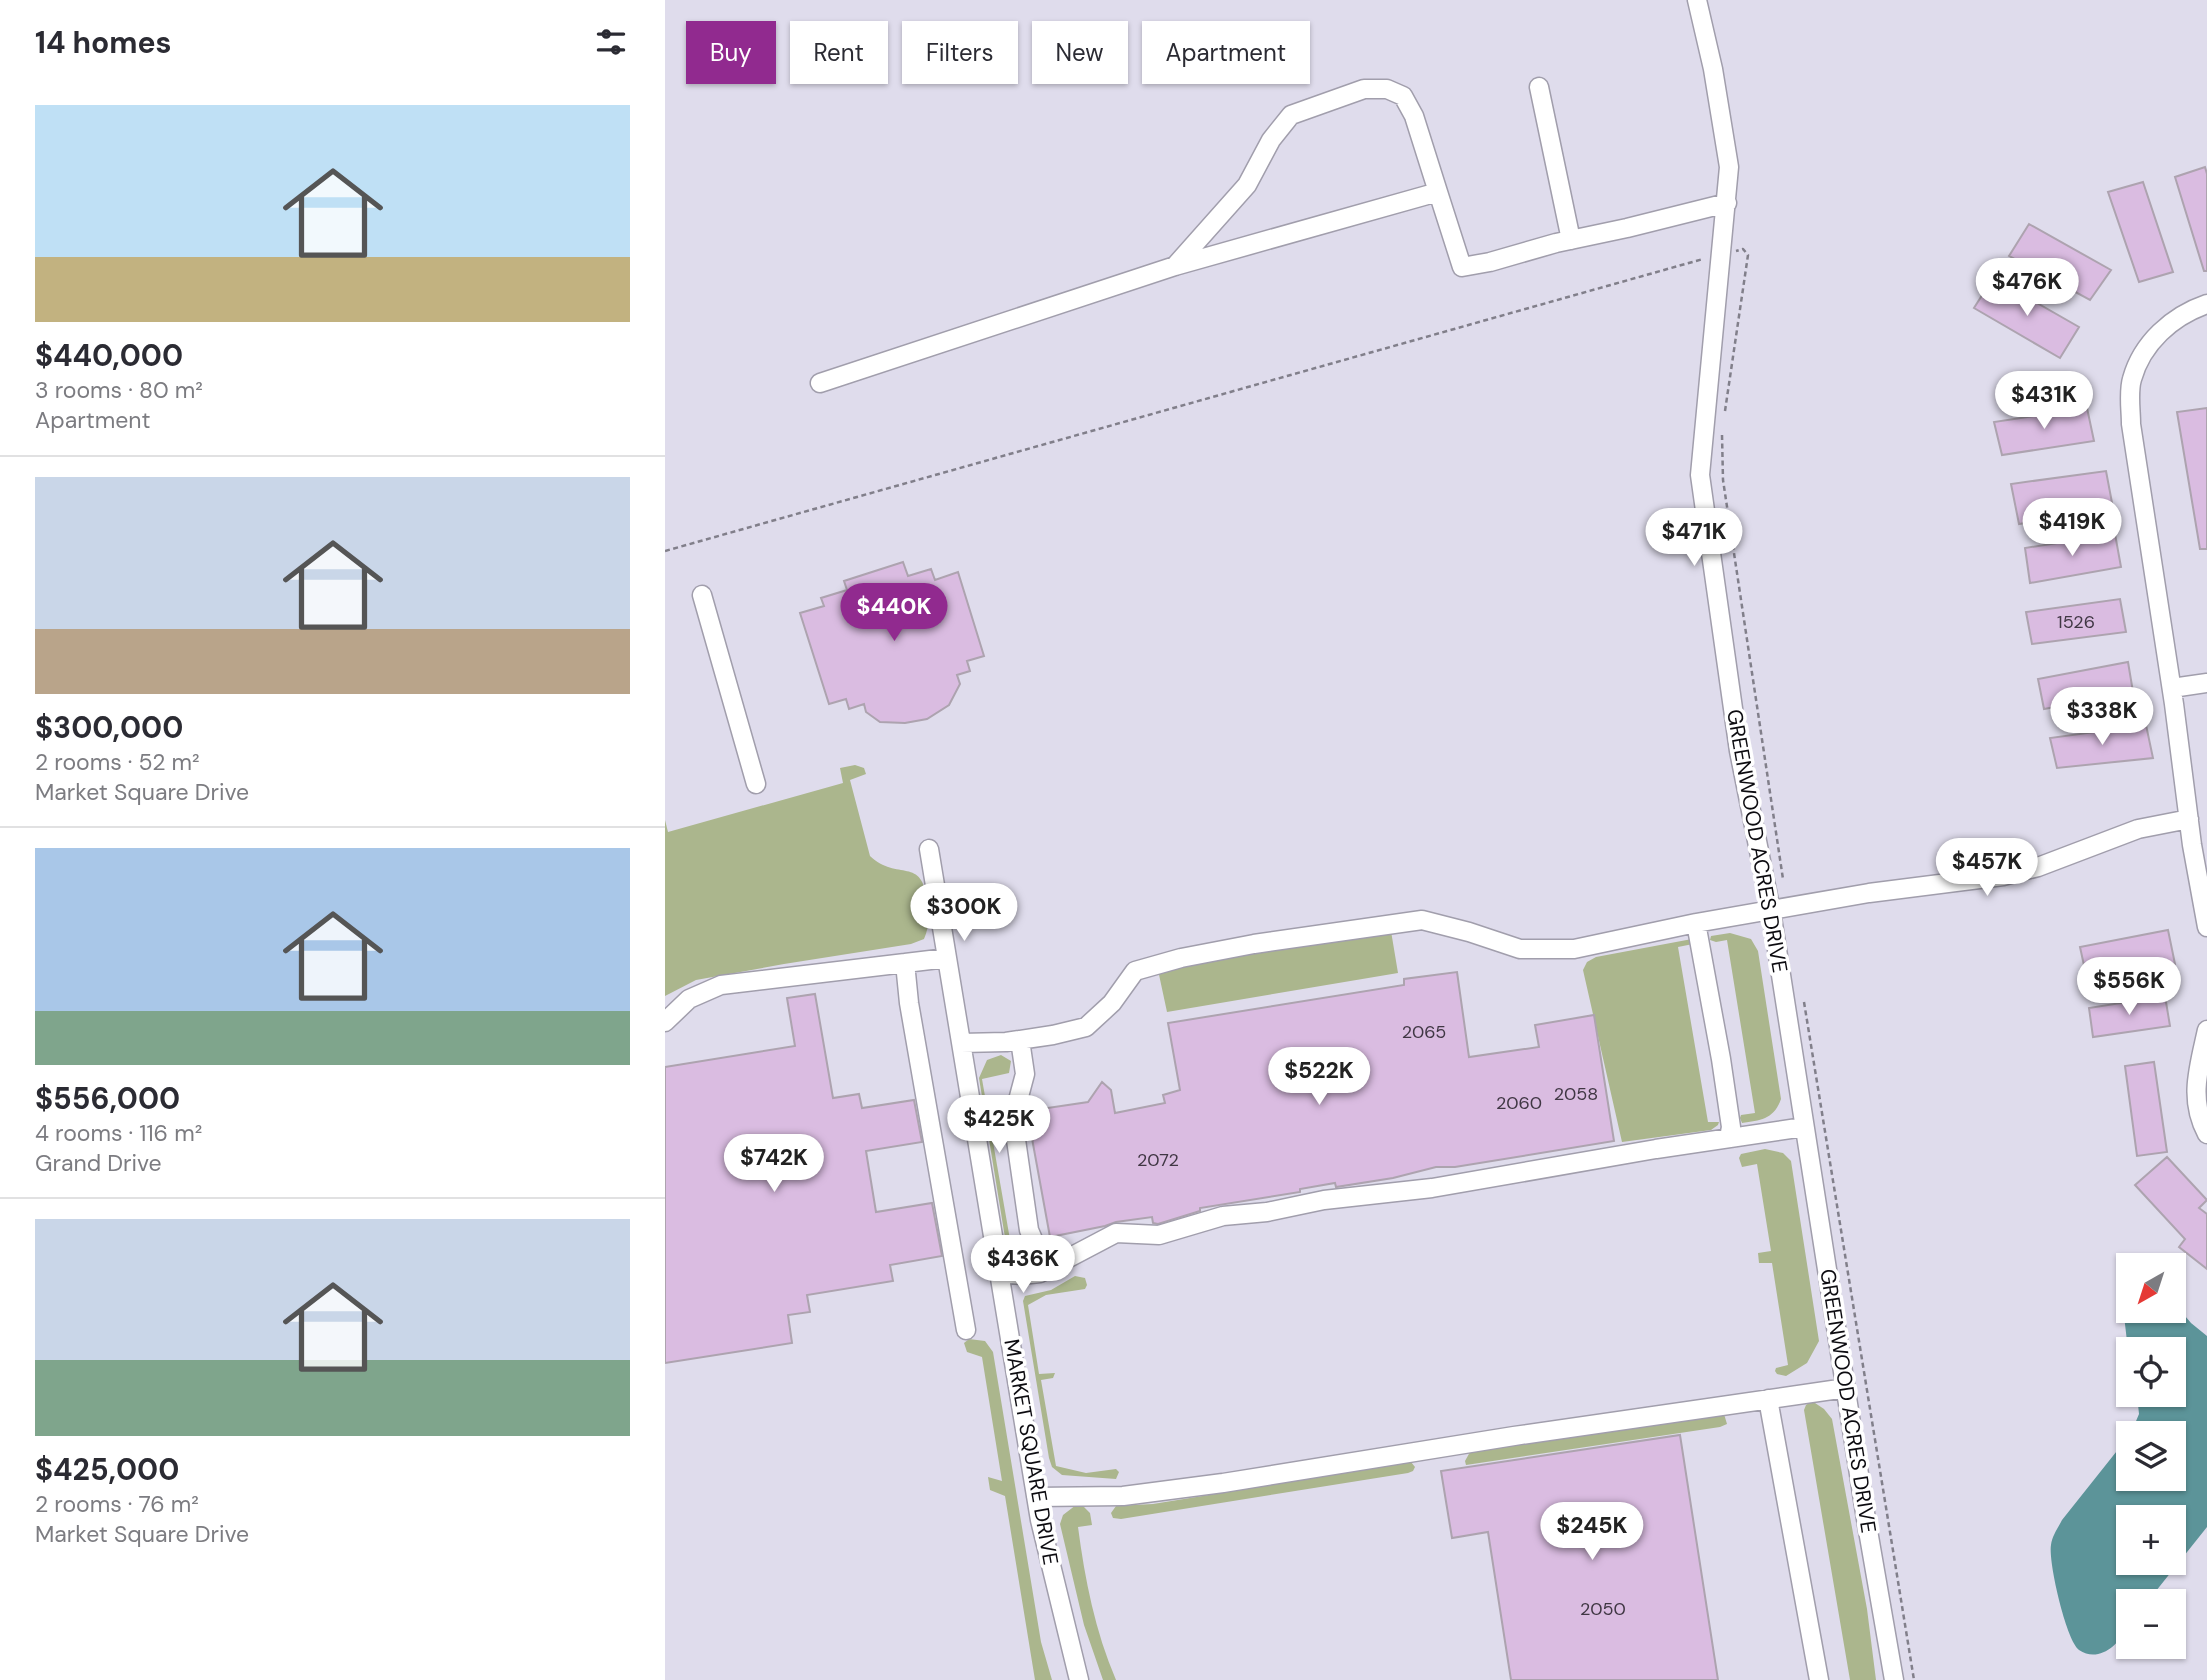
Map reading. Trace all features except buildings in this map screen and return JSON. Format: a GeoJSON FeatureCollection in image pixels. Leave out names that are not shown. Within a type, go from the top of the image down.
{"type":"FeatureCollection","features":[{"type":"Feature","properties":{"kind":"street","name":"GREENWOOD ACRES DRIVE"},"geometry":{"type":"LineString","coordinates":[[1697,0],[1713,69],[1729,167],[1700,475],[1739,751],[1771,911],[1894,1680]]}},
{"type":"Feature","properties":{"kind":"street"},"geometry":{"type":"LineString","coordinates":[[1539,87],[1571,240]]}},
{"type":"Feature","properties":{"kind":"street"},"geometry":{"type":"LineString","coordinates":[[1175,266],[1247,185],[1271,140],[1291,115],[1364,89],[1387,89],[1403,96],[1414,116],[1462,267],[1727,203]]}},
{"type":"Feature","properties":{"kind":"street"},"geometry":{"type":"LineString","coordinates":[[820,383],[1175,266],[1438,192]]}},
{"type":"Feature","properties":{"kind":"street"},"geometry":{"type":"LineString","coordinates":[[2207,304],[2189,310],[2172,321],[2146,350],[2131,382],[2130,424],[2207,928]]}},
{"type":"Feature","properties":{"kind":"street"},"geometry":{"type":"LineString","coordinates":[[702,595],[756,785]]}},
{"type":"Feature","properties":{"kind":"street"},"geometry":{"type":"LineString","coordinates":[[2172,688],[2207,682]]}},
{"type":"Feature","properties":{"kind":"street"},"geometry":{"type":"LineString","coordinates":[[961,1043],[1020,1040],[1087,1027],[1112,1003],[1135,971],[1181,958],[1254,944],[1422,920],[1520,949],[1574,949],[1696,923],[1869,893],[2003,877],[2138,829],[2189,819]]}},
{"type":"Feature","properties":{"kind":"street","name":"MARKET SQUARE DRIVE"},"geometry":{"type":"LineString","coordinates":[[929,849],[1036,1497],[1079,1680]]}},
{"type":"Feature","properties":{"kind":"street"},"geometry":{"type":"LineString","coordinates":[[1696,923],[1721,1059],[1731,1127],[1729,1138]]}},
{"type":"Feature","properties":{"kind":"street"},"geometry":{"type":"LineString","coordinates":[[665,1022],[689,999],[721,985],[947,958]]}},
{"type":"Feature","properties":{"kind":"street"},"geometry":{"type":"LineString","coordinates":[[905,964],[911,1017],[966,1330]]}},
{"type":"Feature","properties":{"kind":"street"},"geometry":{"type":"LineString","coordinates":[[2207,1030],[2196,1078],[2199,1119],[2207,1135]]}},
{"type":"Feature","properties":{"kind":"street"},"geometry":{"type":"LineString","coordinates":[[1020,1040],[1025,1074],[1013,1119],[1029,1230],[1046,1270]]}},
{"type":"Feature","properties":{"kind":"street"},"geometry":{"type":"LineString","coordinates":[[1000,1273],[1039,1273],[1116,1233],[1159,1235],[1223,1216],[1267,1212],[1324,1200],[1432,1188],[1804,1127]]}},
{"type":"Feature","properties":{"kind":"street"},"geometry":{"type":"LineString","coordinates":[[1036,1497],[1123,1496],[1210,1485],[1514,1436],[1846,1388]]}},
{"type":"Feature","properties":{"kind":"street"},"geometry":{"type":"LineString","coordinates":[[1768,1399],[1819,1680]]}},
{"type":"Feature","properties":{"kind":"path"},"geometry":{"type":"LineString","coordinates":[[1724,415],[1748,255],[1743,249]]}},
{"type":"Feature","properties":{"kind":"path"},"geometry":{"type":"LineString","coordinates":[[665,551],[1708,257]]}},
{"type":"Feature","properties":{"kind":"path"},"geometry":{"type":"LineString","coordinates":[[1722,427],[1725,493],[1754,671],[1783,878]]}},
{"type":"Feature","properties":{"kind":"path"},"geometry":{"type":"LineString","coordinates":[[1803,998],[1914,1680]]}},
{"type":"Feature","properties":{"kind":"shaded area"},"geometry":{"type":"Polygon","coordinates":[[[855,765],[864,768],[866,774],[850,780],[870,856],[880,864],[914,874],[925,888],[928,925],[924,939],[911,944],[696,980],[665,996],[665,820],[668,832],[843,783],[840,768],[855,765]]]}},
{"type":"Feature","properties":{"kind":"shaded area"},"geometry":{"type":"Polygon","coordinates":[[[1391,931],[1398,973],[1167,1012],[1158,970],[1391,931]]]}},
{"type":"Feature","properties":{"kind":"shaded area"},"geometry":{"type":"Polygon","coordinates":[[[1730,933],[1751,939],[1758,951],[1781,1099],[1771,1115],[1742,1123],[1741,1115],[1755,1113],[1727,940],[1710,940],[1711,936],[1730,933]]]}},
{"type":"Feature","properties":{"kind":"shaded area"},"geometry":{"type":"Polygon","coordinates":[[[1692,939],[1693,944],[1678,947],[1708,1122],[1719,1122],[1718,1125],[1711,1130],[1622,1142],[1583,970],[1587,962],[1596,957],[1692,939]]]}},
{"type":"Feature","properties":{"kind":"shaded area"},"geometry":{"type":"Polygon","coordinates":[[[1001,1055],[1011,1061],[1009,1073],[982,1079],[1012,1251],[1027,1248],[1035,1263],[1034,1266],[1014,1271],[1008,1256],[979,1078],[987,1060],[1001,1055]]]}},
{"type":"Feature","properties":{"kind":"shaded area"},"geometry":{"type":"Polygon","coordinates":[[[1765,1149],[1783,1153],[1791,1161],[1819,1341],[1807,1363],[1786,1376],[1775,1371],[1776,1368],[1788,1365],[1772,1263],[1759,1263],[1758,1253],[1771,1251],[1757,1164],[1742,1167],[1739,1158],[1741,1154],[1765,1149]]]}},
{"type":"Feature","properties":{"kind":"shaded area"},"geometry":{"type":"Polygon","coordinates":[[[1075,1276],[1085,1278],[1085,1289],[1046,1295],[1028,1305],[1039,1374],[1055,1373],[1053,1378],[1041,1380],[1056,1466],[1086,1473],[1116,1469],[1119,1472],[1116,1479],[1062,1475],[1052,1467],[1049,1458],[1023,1301],[1025,1296],[1051,1290],[1075,1276]]]}},
{"type":"Feature","properties":{"kind":"shaded area"},"geometry":{"type":"Polygon","coordinates":[[[2186,1317],[2207,1336],[2207,1527],[2186,1553],[2186,1505],[2116,1505],[2116,1575],[2169,1575],[2158,1589],[2116,1589],[2116,1643],[2107,1651],[2093,1655],[2079,1650],[2074,1643],[2059,1600],[2052,1567],[2051,1545],[2062,1520],[2116,1452],[2116,1491],[2186,1491],[2186,1421],[2136,1421],[2138,1407],[2186,1407],[2186,1337],[2126,1337],[2125,1323],[2186,1323],[2186,1317]]]}},
{"type":"Feature","properties":{"kind":"shaded area"},"geometry":{"type":"Polygon","coordinates":[[[969,1339],[985,1341],[993,1352],[1041,1642],[1052,1680],[1035,1680],[1005,1496],[990,1490],[988,1477],[1002,1481],[982,1357],[967,1352],[964,1343],[969,1339]]]}},
{"type":"Feature","properties":{"kind":"shaded area"},"geometry":{"type":"Polygon","coordinates":[[[1812,1401],[1832,1419],[1867,1609],[1876,1680],[1850,1680],[1804,1410],[1812,1401]]]}},
{"type":"Feature","properties":{"kind":"shaded area"},"geometry":{"type":"Polygon","coordinates":[[[1724,1414],[1727,1424],[1720,1427],[1466,1465],[1465,1461],[1470,1452],[1476,1450],[1724,1414]]]}},
{"type":"Feature","properties":{"kind":"shaded area"},"geometry":{"type":"Polygon","coordinates":[[[1411,1462],[1415,1467],[1408,1473],[1121,1519],[1113,1518],[1111,1513],[1116,1506],[1153,1504],[1411,1462]]]}},
{"type":"Feature","properties":{"kind":"shaded area"},"geometry":{"type":"Polygon","coordinates":[[[1076,1505],[1084,1507],[1090,1513],[1092,1525],[1078,1527],[1081,1547],[1097,1624],[1116,1680],[1103,1680],[1084,1625],[1060,1524],[1063,1515],[1076,1505]]]}}]}
